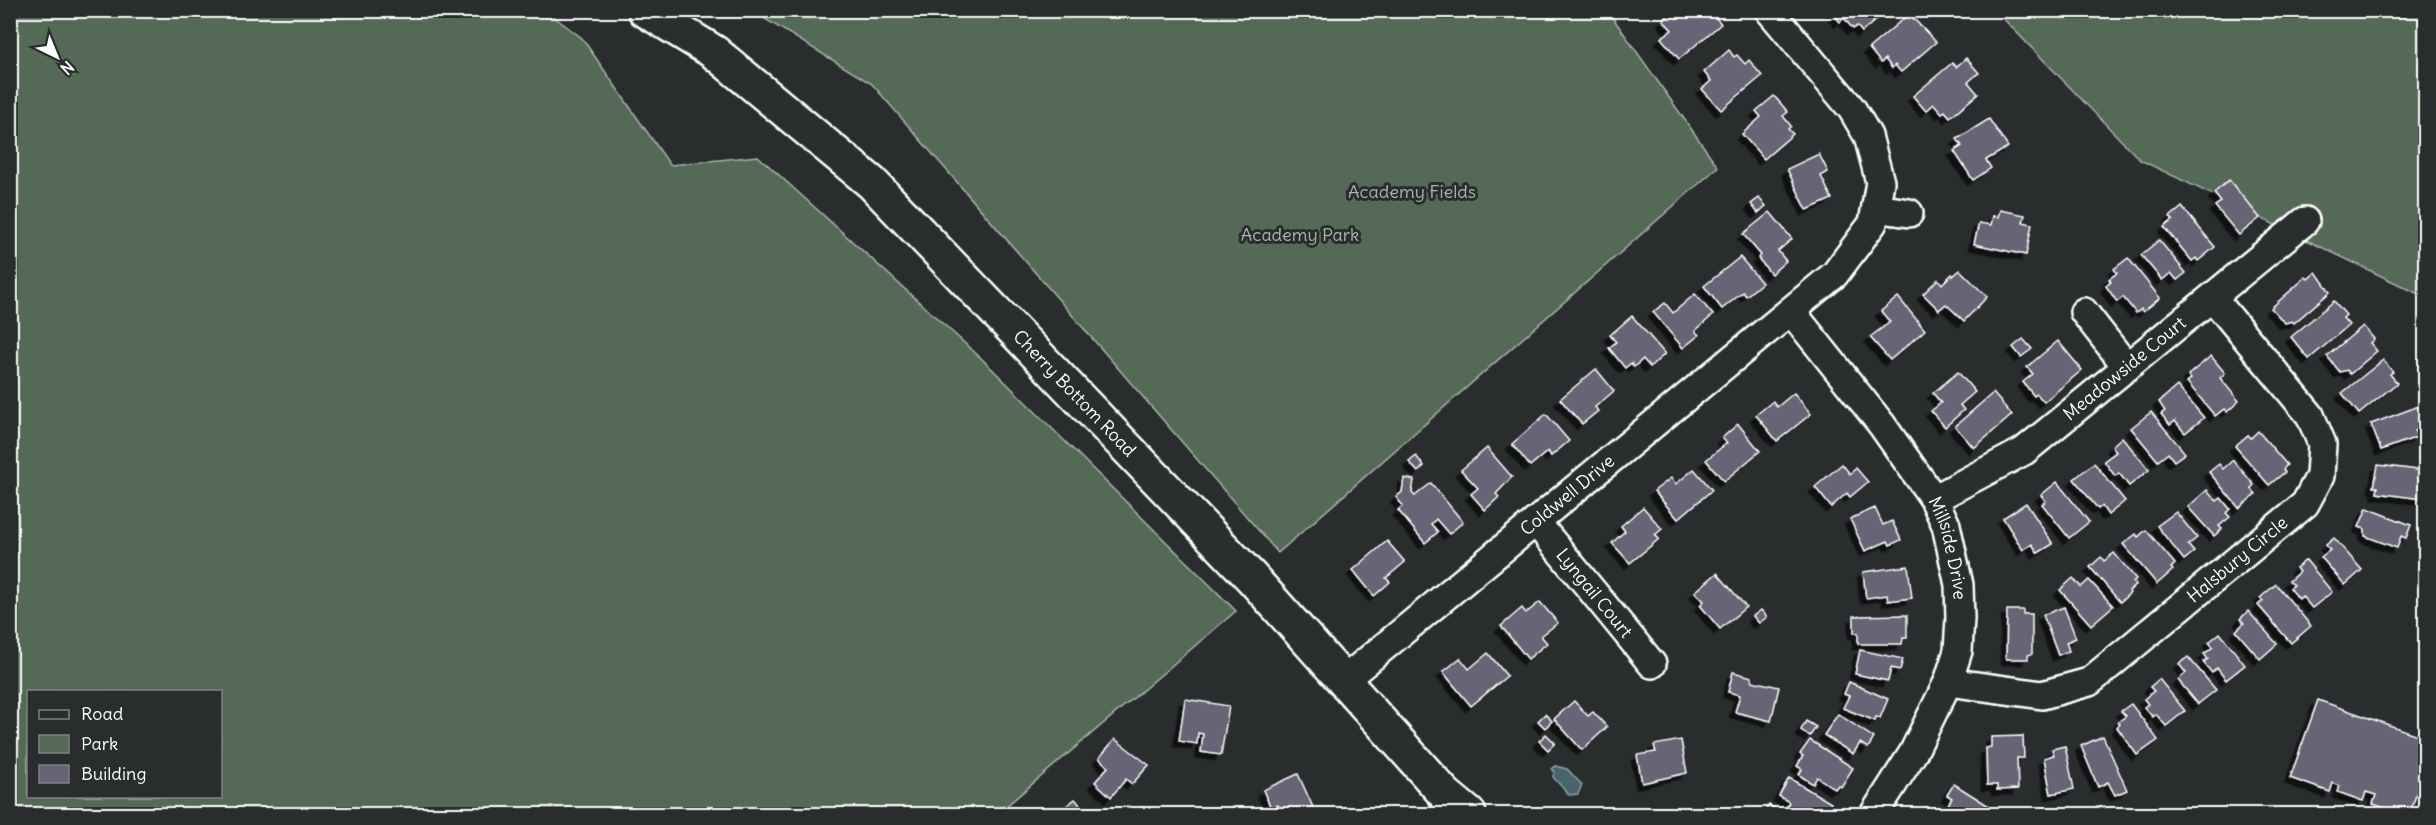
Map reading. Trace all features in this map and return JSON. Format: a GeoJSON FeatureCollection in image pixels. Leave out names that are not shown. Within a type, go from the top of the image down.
{"type":"FeatureCollection","features":[{"type":"Feature","properties":{"kind":"main road","name":"Cherry Bottom Road"},"geometry":{"type":"LineString","coordinates":[[645,10],[714,52],[872,183],[1232,557],[1445,794],[1469,814]]}},
{"type":"Feature","properties":{"kind":"street","name":"Coldwell Drive"},"geometry":{"type":"LineString","coordinates":[[1344,680],[1835,274],[1874,224],[1880,182],[1868,136],[1852,109],[1769,10]]}},
{"type":"Feature","properties":{"kind":"street"},"geometry":{"type":"LineString","coordinates":[[1876,208],[1909,213]]}},
{"type":"Feature","properties":{"kind":"street","name":"Meadowside Court"},"geometry":{"type":"LineString","coordinates":[[1934,499],[2025,451],[2305,221]]}},
{"type":"Feature","properties":{"kind":"street","name":"Halsbury Circle"},"geometry":{"type":"LineString","coordinates":[[1948,682],[2042,695],[2089,682],[2305,504],[2320,476],[2322,444],[2310,415],[2213,298]]}},
{"type":"Feature","properties":{"kind":"street","name":"Millside Drive"},"geometry":{"type":"LineString","coordinates":[[1791,311],[1882,425],[1934,499],[1946,525],[1959,585],[1958,651],[1948,682],[1913,753],[1874,814]]}},
{"type":"Feature","properties":{"kind":"street"},"geometry":{"type":"LineString","coordinates":[[2084,312],[2127,367]]}},
{"type":"Feature","properties":{"kind":"street","name":"Lyngail Court"},"geometry":{"type":"LineString","coordinates":[[1536,522],[1652,664]]}},
{"type":"Feature","properties":{"kind":"green space"},"geometry":{"type":"Polygon","coordinates":[[[10,11],[546,11],[582,38],[670,165],[758,156],[982,359],[1236,611],[997,814],[11,814],[10,11]]]}},
{"type":"Feature","properties":{"kind":"green space","name":"Academy Park"},"geometry":{"type":"Polygon","coordinates":[[[752,11],[1608,11],[1718,167],[1278,553],[872,84],[752,11]]]}},
{"type":"Feature","properties":{"kind":"green space"},"geometry":{"type":"Polygon","coordinates":[[[1996,11],[2425,11],[2425,297],[2140,160],[1996,11]]]}},
{"type":"Feature","properties":{"kind":"water"},"geometry":{"type":"Polygon","coordinates":[[[1555,766],[1567,769],[1582,785],[1578,794],[1569,795],[1553,777],[1552,769],[1555,766]]]}},
{"type":"Feature","properties":{"kind":"building"},"geometry":{"type":"Polygon","coordinates":[[[1674,10],[1710,10],[1721,24],[1679,59],[1661,38],[1672,30],[1663,20],[1674,10]]]}},
{"type":"Feature","properties":{"kind":"building"},"geometry":{"type":"Polygon","coordinates":[[[1830,10],[1887,10],[1862,32],[1857,26],[1853,29],[1844,18],[1840,22],[1830,10]]]}},
{"type":"Feature","properties":{"kind":"building"},"geometry":{"type":"Polygon","coordinates":[[[1909,14],[1936,42],[1901,72],[1895,65],[1892,68],[1885,59],[1881,63],[1869,48],[1909,14]]]}},
{"type":"Feature","properties":{"kind":"building"},"geometry":{"type":"Polygon","coordinates":[[[1729,50],[1734,57],[1737,55],[1745,64],[1749,60],[1762,76],[1721,110],[1702,89],[1711,81],[1704,72],[1729,50]]]}},
{"type":"Feature","properties":{"kind":"building"},"geometry":{"type":"Polygon","coordinates":[[[1966,58],[1979,73],[1968,82],[1978,94],[1950,117],[1945,111],[1942,113],[1934,104],[1926,111],[1913,96],[1952,63],[1956,67],[1966,58]]]}},
{"type":"Feature","properties":{"kind":"building"},"geometry":{"type":"Polygon","coordinates":[[[1774,96],[1788,112],[1783,116],[1791,126],[1788,129],[1793,134],[1764,159],[1742,134],[1761,117],[1756,111],[1774,96]]]}},
{"type":"Feature","properties":{"kind":"building"},"geometry":{"type":"Polygon","coordinates":[[[1989,119],[2008,147],[1986,160],[1991,168],[1973,180],[1954,151],[1962,146],[1957,139],[1989,119]]]}},
{"type":"Feature","properties":{"kind":"building"},"geometry":{"type":"Polygon","coordinates":[[[1819,154],[1828,172],[1821,176],[1832,199],[1807,210],[1787,169],[1819,154]]]}},
{"type":"Feature","properties":{"kind":"building"},"geometry":{"type":"Polygon","coordinates":[[[2229,180],[2260,218],[2239,235],[2215,206],[2221,202],[2214,193],[2229,180]]]}},
{"type":"Feature","properties":{"kind":"building"},"geometry":{"type":"Polygon","coordinates":[[[1759,198],[1766,206],[1758,213],[1751,204],[1759,198]]]}},
{"type":"Feature","properties":{"kind":"building"},"geometry":{"type":"Polygon","coordinates":[[[2182,207],[2215,247],[2198,261],[2196,258],[2192,261],[2164,227],[2173,220],[2170,217],[2182,207]]]}},
{"type":"Feature","properties":{"kind":"building"},"geometry":{"type":"Polygon","coordinates":[[[2000,210],[2025,215],[2023,222],[2032,224],[2026,255],[1974,244],[1979,223],[1991,225],[1993,216],[1998,217],[2000,210]]]}},
{"type":"Feature","properties":{"kind":"building"},"geometry":{"type":"Polygon","coordinates":[[[1770,212],[1792,239],[1778,251],[1786,261],[1771,274],[1758,258],[1761,255],[1743,234],[1770,212]]]}},
{"type":"Feature","properties":{"kind":"building"},"geometry":{"type":"Polygon","coordinates":[[[2159,240],[2186,273],[2177,280],[2171,273],[2162,280],[2141,255],[2159,240]]]}},
{"type":"Feature","properties":{"kind":"building"},"geometry":{"type":"Polygon","coordinates":[[[1740,257],[1762,283],[1746,296],[1743,292],[1722,309],[1704,286],[1740,257]]]}},
{"type":"Feature","properties":{"kind":"building"},"geometry":{"type":"Polygon","coordinates":[[[2128,258],[2160,298],[2143,312],[2141,309],[2136,313],[2123,297],[2117,302],[2106,286],[2111,282],[2109,279],[2117,273],[2114,269],[2128,258]]]}},
{"type":"Feature","properties":{"kind":"building"},"geometry":{"type":"Polygon","coordinates":[[[1960,270],[1987,297],[1964,321],[1946,304],[1939,310],[1923,294],[1938,279],[1942,284],[1960,270]]]}},
{"type":"Feature","properties":{"kind":"building"},"geometry":{"type":"Polygon","coordinates":[[[2316,272],[2330,292],[2294,323],[2292,321],[2285,323],[2271,308],[2306,277],[2308,279],[2316,272]]]}},
{"type":"Feature","properties":{"kind":"building"},"geometry":{"type":"Polygon","coordinates":[[[1695,294],[1713,315],[1695,331],[1699,335],[1683,348],[1653,312],[1665,303],[1673,313],[1695,294]]]}},
{"type":"Feature","properties":{"kind":"building"},"geometry":{"type":"Polygon","coordinates":[[[1898,297],[1925,330],[1890,360],[1870,337],[1890,322],[1881,311],[1898,297]]]}},
{"type":"Feature","properties":{"kind":"building"},"geometry":{"type":"Polygon","coordinates":[[[2334,301],[2346,315],[2343,318],[2349,325],[2309,359],[2291,337],[2334,301]]]}},
{"type":"Feature","properties":{"kind":"building"},"geometry":{"type":"Polygon","coordinates":[[[1632,316],[1665,354],[1650,367],[1643,359],[1634,367],[1631,363],[1625,368],[1609,348],[1616,342],[1610,335],[1632,316]]]}},
{"type":"Feature","properties":{"kind":"building"},"geometry":{"type":"Polygon","coordinates":[[[2363,326],[2374,339],[2370,343],[2377,351],[2350,374],[2347,370],[2340,372],[2327,356],[2363,326]]]}},
{"type":"Feature","properties":{"kind":"building"},"geometry":{"type":"Polygon","coordinates":[[[2023,339],[2032,349],[2021,357],[2013,347],[2023,339]]]}},
{"type":"Feature","properties":{"kind":"building"},"geometry":{"type":"Polygon","coordinates":[[[2058,341],[2082,370],[2044,402],[2037,394],[2034,396],[2023,382],[2033,374],[2027,367],[2058,341]]]}},
{"type":"Feature","properties":{"kind":"building"},"geometry":{"type":"Polygon","coordinates":[[[2211,356],[2225,373],[2220,378],[2239,401],[2227,412],[2224,409],[2215,416],[2187,382],[2191,379],[2188,375],[2211,356]]]}},
{"type":"Feature","properties":{"kind":"building"},"geometry":{"type":"Polygon","coordinates":[[[2383,360],[2393,372],[2390,374],[2397,383],[2359,414],[2342,393],[2383,360]]]}},
{"type":"Feature","properties":{"kind":"building"},"geometry":{"type":"Polygon","coordinates":[[[1596,369],[1614,391],[1595,407],[1598,411],[1582,424],[1560,399],[1596,369]]]}},
{"type":"Feature","properties":{"kind":"building"},"geometry":{"type":"Polygon","coordinates":[[[1958,372],[1975,392],[1960,405],[1964,410],[1945,427],[1931,411],[1941,403],[1933,393],[1958,372]]]}},
{"type":"Feature","properties":{"kind":"building"},"geometry":{"type":"Polygon","coordinates":[[[2177,386],[2204,418],[2185,433],[2175,421],[2170,425],[2161,414],[2165,411],[2159,402],[2177,386]]]}},
{"type":"Feature","properties":{"kind":"building"},"geometry":{"type":"Polygon","coordinates":[[[1794,393],[1811,414],[1777,441],[1756,415],[1773,401],[1777,407],[1794,393]]]}},
{"type":"Feature","properties":{"kind":"building"},"geometry":{"type":"Polygon","coordinates":[[[1993,393],[2012,415],[1974,448],[1955,426],[1993,393]]]}},
{"type":"Feature","properties":{"kind":"building"},"geometry":{"type":"Polygon","coordinates":[[[2419,406],[2426,427],[2415,431],[2417,437],[2381,450],[2371,424],[2419,406]]]}},
{"type":"Feature","properties":{"kind":"building"},"geometry":{"type":"Polygon","coordinates":[[[2151,412],[2185,453],[2174,461],[2168,453],[2158,461],[2131,428],[2151,412]]]}},
{"type":"Feature","properties":{"kind":"building"},"geometry":{"type":"Polygon","coordinates":[[[1546,414],[1569,441],[1551,456],[1548,451],[1530,466],[1512,444],[1546,414]]]}},
{"type":"Feature","properties":{"kind":"building"},"geometry":{"type":"Polygon","coordinates":[[[1738,424],[1760,451],[1724,481],[1706,460],[1727,443],[1722,438],[1738,424]]]}},
{"type":"Feature","properties":{"kind":"building"},"geometry":{"type":"Polygon","coordinates":[[[2258,431],[2287,465],[2283,469],[2285,472],[2269,485],[2235,446],[2248,435],[2251,438],[2258,431]]]}},
{"type":"Feature","properties":{"kind":"building"},"geometry":{"type":"Polygon","coordinates":[[[2122,437],[2149,470],[2129,486],[2119,473],[2115,476],[2104,461],[2116,452],[2112,446],[2122,437]]]}},
{"type":"Feature","properties":{"kind":"building"},"geometry":{"type":"Polygon","coordinates":[[[1487,448],[1512,477],[1496,494],[1499,497],[1485,510],[1471,494],[1478,488],[1461,470],[1487,448]]]}},
{"type":"Feature","properties":{"kind":"building"},"geometry":{"type":"Polygon","coordinates":[[[1416,456],[1424,466],[1418,472],[1409,462],[1416,456]]]}},
{"type":"Feature","properties":{"kind":"building"},"geometry":{"type":"Polygon","coordinates":[[[2233,460],[2254,485],[2251,488],[2256,494],[2239,508],[2209,472],[2219,464],[2223,469],[2233,460]]]}},
{"type":"Feature","properties":{"kind":"building"},"geometry":{"type":"Polygon","coordinates":[[[2094,463],[2125,501],[2108,515],[2102,506],[2098,509],[2074,479],[2094,463]]]}},
{"type":"Feature","properties":{"kind":"building"},"geometry":{"type":"Polygon","coordinates":[[[1842,464],[1850,474],[1856,468],[1868,482],[1850,497],[1847,493],[1831,507],[1815,487],[1842,464]]]}},
{"type":"Feature","properties":{"kind":"building"},"geometry":{"type":"Polygon","coordinates":[[[2378,465],[2426,471],[2426,488],[2424,488],[2422,499],[2377,493],[2378,487],[2374,487],[2378,465]]]}},
{"type":"Feature","properties":{"kind":"building"},"geometry":{"type":"Polygon","coordinates":[[[1694,469],[1712,490],[1678,519],[1654,491],[1671,478],[1676,484],[1694,469]]]}},
{"type":"Feature","properties":{"kind":"building"},"geometry":{"type":"Polygon","coordinates":[[[1404,478],[1414,480],[1412,493],[1415,496],[1431,483],[1463,522],[1449,534],[1436,519],[1431,524],[1438,532],[1425,543],[1398,510],[1403,506],[1396,497],[1402,492],[1404,478]]]}},
{"type":"Feature","properties":{"kind":"building"},"geometry":{"type":"Polygon","coordinates":[[[2057,482],[2089,522],[2069,538],[2042,504],[2046,501],[2041,495],[2057,482]]]}},
{"type":"Feature","properties":{"kind":"building"},"geometry":{"type":"Polygon","coordinates":[[[2207,490],[2217,501],[2221,498],[2230,509],[2226,513],[2230,517],[2219,526],[2222,529],[2214,536],[2188,507],[2207,490]]]}},
{"type":"Feature","properties":{"kind":"building"},"geometry":{"type":"Polygon","coordinates":[[[2026,503],[2053,544],[2038,553],[2032,544],[2023,550],[2003,518],[2026,503]]]}},
{"type":"Feature","properties":{"kind":"building"},"geometry":{"type":"Polygon","coordinates":[[[1643,507],[1662,529],[1655,535],[1659,539],[1630,563],[1612,543],[1625,531],[1621,526],[1643,507]]]}},
{"type":"Feature","properties":{"kind":"building"},"geometry":{"type":"Polygon","coordinates":[[[1875,508],[1883,525],[1892,521],[1901,540],[1890,545],[1888,541],[1865,551],[1850,519],[1875,508]]]}},
{"type":"Feature","properties":{"kind":"building"},"geometry":{"type":"Polygon","coordinates":[[[2367,508],[2411,525],[2406,538],[2401,536],[2397,548],[2365,536],[2365,529],[2359,527],[2367,508]]]}},
{"type":"Feature","properties":{"kind":"building"},"geometry":{"type":"Polygon","coordinates":[[[2176,512],[2197,538],[2188,545],[2194,552],[2184,560],[2157,526],[2176,512]]]}},
{"type":"Feature","properties":{"kind":"building"},"geometry":{"type":"Polygon","coordinates":[[[2146,530],[2175,564],[2171,568],[2173,570],[2157,584],[2123,544],[2136,534],[2138,537],[2146,530]]]}},
{"type":"Feature","properties":{"kind":"building"},"geometry":{"type":"Polygon","coordinates":[[[2334,538],[2362,570],[2345,585],[2321,557],[2330,550],[2326,545],[2334,538]]]}},
{"type":"Feature","properties":{"kind":"building"},"geometry":{"type":"Polygon","coordinates":[[[1387,541],[1405,562],[1386,578],[1390,582],[1374,596],[1353,570],[1387,541]]]}},
{"type":"Feature","properties":{"kind":"building"},"geometry":{"type":"Polygon","coordinates":[[[2114,553],[2136,579],[2133,582],[2136,585],[2120,602],[2090,567],[2101,557],[2104,561],[2114,553]]]}},
{"type":"Feature","properties":{"kind":"building"},"geometry":{"type":"Polygon","coordinates":[[[2306,560],[2332,592],[2312,608],[2302,596],[2299,599],[2290,588],[2294,585],[2289,581],[2299,572],[2296,568],[2306,560]]]}},
{"type":"Feature","properties":{"kind":"building"},"geometry":{"type":"Polygon","coordinates":[[[1908,566],[1912,598],[1888,601],[1887,595],[1866,598],[1863,572],[1908,566]]]}},
{"type":"Feature","properties":{"kind":"building"},"geometry":{"type":"Polygon","coordinates":[[[1717,573],[1746,607],[1720,629],[1700,605],[1704,601],[1695,592],[1717,573]]]}},
{"type":"Feature","properties":{"kind":"building"},"geometry":{"type":"Polygon","coordinates":[[[2073,578],[2081,587],[2089,580],[2113,606],[2091,625],[2060,590],[2073,578]]]}},
{"type":"Feature","properties":{"kind":"building"},"geometry":{"type":"Polygon","coordinates":[[[2276,584],[2311,626],[2291,643],[2258,605],[2263,601],[2260,598],[2276,584]]]}},
{"type":"Feature","properties":{"kind":"building"},"geometry":{"type":"Polygon","coordinates":[[[1540,602],[1558,623],[1541,636],[1547,643],[1528,659],[1501,626],[1522,608],[1526,613],[1540,602]]]}},
{"type":"Feature","properties":{"kind":"building"},"geometry":{"type":"Polygon","coordinates":[[[2064,607],[2076,638],[2066,642],[2069,651],[2058,655],[2043,615],[2064,607]]]}},
{"type":"Feature","properties":{"kind":"building"},"geometry":{"type":"Polygon","coordinates":[[[1761,610],[1767,617],[1759,623],[1753,616],[1761,610]]]}},
{"type":"Feature","properties":{"kind":"building"},"geometry":{"type":"Polygon","coordinates":[[[2007,610],[2023,610],[2023,614],[2032,614],[2032,654],[2028,655],[2028,659],[2006,659],[2007,610]]]}},
{"type":"Feature","properties":{"kind":"building"},"geometry":{"type":"Polygon","coordinates":[[[2248,611],[2277,644],[2260,659],[2236,631],[2244,623],[2240,619],[2248,611]]]}},
{"type":"Feature","properties":{"kind":"building"},"geometry":{"type":"Polygon","coordinates":[[[1907,615],[1907,638],[1903,638],[1902,644],[1858,644],[1858,633],[1854,633],[1854,616],[1907,615]]]}},
{"type":"Feature","properties":{"kind":"building"},"geometry":{"type":"Polygon","coordinates":[[[2220,633],[2245,665],[2226,680],[2217,668],[2212,673],[2203,662],[2208,659],[2204,654],[2213,647],[2209,642],[2220,633]]]}},
{"type":"Feature","properties":{"kind":"building"},"geometry":{"type":"Polygon","coordinates":[[[1860,650],[1903,659],[1900,670],[1891,668],[1888,681],[1855,674],[1860,650]]]}},
{"type":"Feature","properties":{"kind":"building"},"geometry":{"type":"Polygon","coordinates":[[[1488,653],[1507,676],[1471,706],[1443,672],[1460,658],[1469,669],[1488,653]]]}},
{"type":"Feature","properties":{"kind":"building"},"geometry":{"type":"Polygon","coordinates":[[[2188,657],[2216,690],[2198,704],[2178,680],[2186,673],[2179,664],[2188,657]]]}},
{"type":"Feature","properties":{"kind":"building"},"geometry":{"type":"Polygon","coordinates":[[[1733,672],[1752,677],[1752,681],[1779,687],[1771,721],[1735,712],[1740,695],[1728,692],[1733,672]]]}},
{"type":"Feature","properties":{"kind":"building"},"geometry":{"type":"Polygon","coordinates":[[[2159,679],[2185,711],[2166,726],[2156,714],[2153,717],[2144,707],[2148,704],[2144,699],[2154,691],[2150,687],[2159,679]]]}},
{"type":"Feature","properties":{"kind":"building"},"geometry":{"type":"Polygon","coordinates":[[[1849,682],[1888,699],[1880,718],[1876,717],[1875,721],[1843,708],[1849,696],[1844,694],[1849,682]]]}},
{"type":"Feature","properties":{"kind":"building"},"geometry":{"type":"Polygon","coordinates":[[[1185,699],[1229,706],[1221,755],[1201,752],[1203,734],[1198,733],[1197,744],[1179,741],[1185,699]]]}},
{"type":"Feature","properties":{"kind":"building"},"geometry":{"type":"Polygon","coordinates":[[[2318,700],[2426,738],[2426,769],[2409,814],[2373,804],[2376,795],[2366,792],[2363,801],[2338,792],[2340,786],[2333,783],[2330,792],[2290,778],[2318,700]]]}},
{"type":"Feature","properties":{"kind":"building"},"geometry":{"type":"Polygon","coordinates":[[[1574,701],[1588,716],[1593,712],[1607,727],[1582,750],[1554,719],[1574,701]]]}},
{"type":"Feature","properties":{"kind":"building"},"geometry":{"type":"Polygon","coordinates":[[[2131,704],[2158,740],[2137,755],[2117,727],[2120,724],[2118,722],[2126,716],[2121,711],[2131,704]]]}},
{"type":"Feature","properties":{"kind":"building"},"geometry":{"type":"Polygon","coordinates":[[[1545,714],[1552,721],[1545,728],[1538,721],[1545,714]]]}},
{"type":"Feature","properties":{"kind":"building"},"geometry":{"type":"Polygon","coordinates":[[[1838,714],[1874,738],[1868,748],[1860,743],[1853,754],[1824,735],[1838,714]]]}},
{"type":"Feature","properties":{"kind":"building"},"geometry":{"type":"Polygon","coordinates":[[[1806,721],[1816,727],[1810,736],[1801,730],[1806,721]]]}},
{"type":"Feature","properties":{"kind":"building"},"geometry":{"type":"Polygon","coordinates":[[[1546,734],[1555,743],[1548,750],[1539,741],[1546,734]]]}},
{"type":"Feature","properties":{"kind":"building"},"geometry":{"type":"Polygon","coordinates":[[[2023,736],[2024,758],[2017,758],[2018,789],[1997,790],[1997,785],[1987,785],[1986,748],[1991,747],[1991,737],[2023,736]]]}},
{"type":"Feature","properties":{"kind":"building"},"geometry":{"type":"Polygon","coordinates":[[[2103,736],[2127,790],[2115,795],[2108,782],[2098,787],[2081,746],[2103,736]]]}},
{"type":"Feature","properties":{"kind":"building"},"geometry":{"type":"Polygon","coordinates":[[[1115,739],[1149,765],[1132,784],[1126,779],[1111,797],[1095,782],[1108,767],[1099,758],[1115,739]]]}},
{"type":"Feature","properties":{"kind":"building"},"geometry":{"type":"Polygon","coordinates":[[[1681,740],[1687,773],[1642,783],[1637,755],[1656,752],[1654,745],[1681,740]]]}},
{"type":"Feature","properties":{"kind":"building"},"geometry":{"type":"Polygon","coordinates":[[[1810,740],[1853,768],[1841,787],[1838,785],[1835,789],[1817,777],[1813,784],[1799,775],[1802,769],[1797,766],[1803,756],[1800,754],[1810,740]]]}},
{"type":"Feature","properties":{"kind":"building"},"geometry":{"type":"Polygon","coordinates":[[[2065,746],[2074,789],[2051,794],[2044,758],[2054,755],[2052,749],[2065,746]]]}},
{"type":"Feature","properties":{"kind":"building"},"geometry":{"type":"Polygon","coordinates":[[[1298,774],[1316,814],[1282,814],[1278,805],[1271,808],[1263,790],[1298,774]]]}},
{"type":"Feature","properties":{"kind":"building"},"geometry":{"type":"Polygon","coordinates":[[[1789,778],[1831,803],[1824,814],[1797,814],[1786,808],[1789,802],[1779,796],[1789,778]]]}},
{"type":"Feature","properties":{"kind":"building"},"geometry":{"type":"Polygon","coordinates":[[[1954,784],[1989,806],[1983,814],[1947,814],[1950,811],[1946,808],[1952,798],[1947,795],[1954,784]]]}},
{"type":"Feature","properties":{"kind":"building"},"geometry":{"type":"Polygon","coordinates":[[[1075,799],[1088,814],[1056,814],[1075,799]]]}},
{"type":"Feature","properties":{"kind":"building"},"geometry":{"type":"Polygon","coordinates":[[[1769,805],[1783,814],[1763,814],[1769,805]]]}},
{"type":"Feature","properties":{"kind":"park label","name":"Academy Fields"},"geometry":{"type":"Point","coordinates":[1412,192]}}]}
